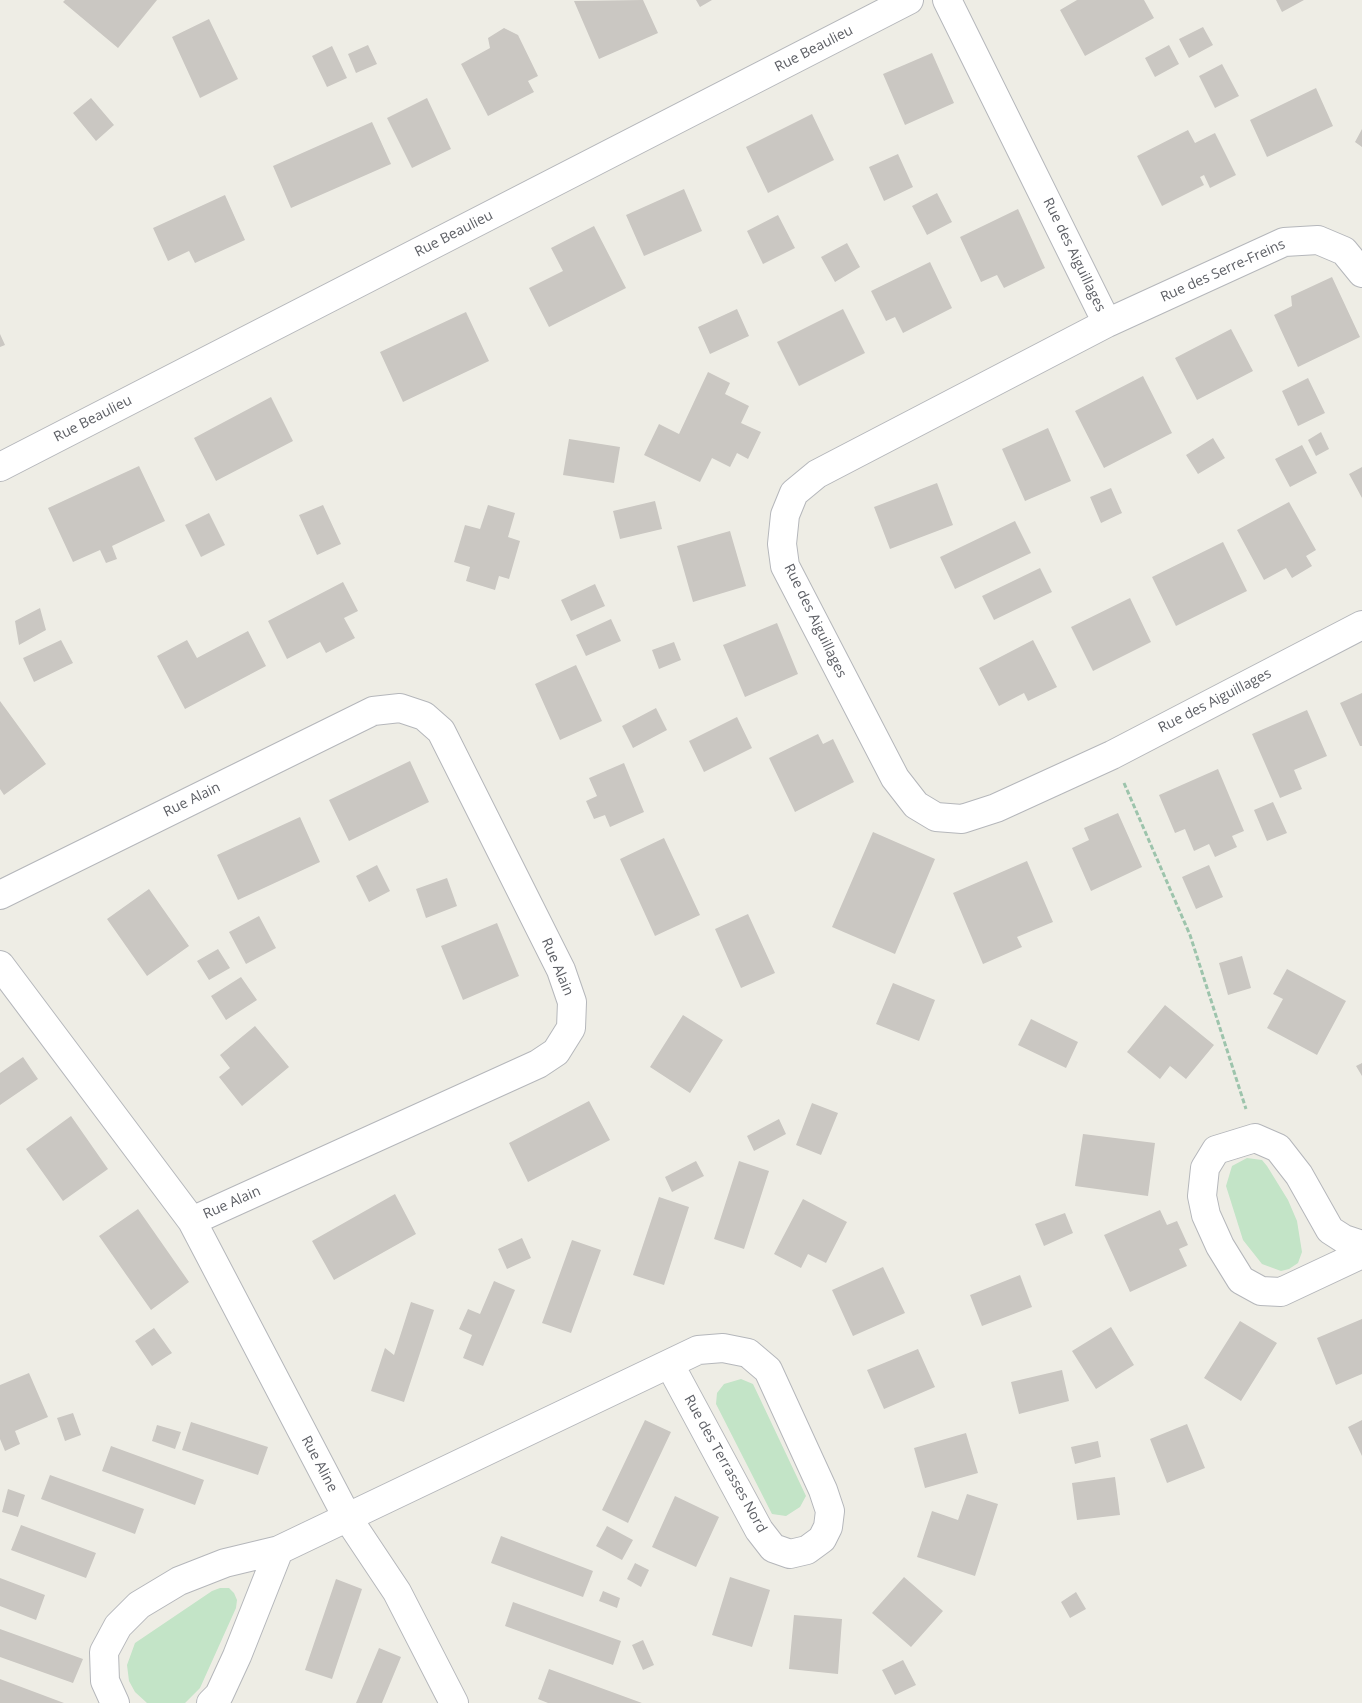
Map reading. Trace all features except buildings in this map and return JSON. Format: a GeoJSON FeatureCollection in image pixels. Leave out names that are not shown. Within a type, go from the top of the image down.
{"type":"FeatureCollection","features":[{"type":"Feature","properties":{"kind":"street","name":"Rue Beaulieu"},"geometry":{"type":"LineString","coordinates":[[0,467],[908,0]]}},
{"type":"Feature","properties":{"kind":"street","name":"Rue des Aiguillages"},"geometry":{"type":"LineString","coordinates":[[947,0],[1107,323],[817,474],[794,493],[785,515],[782,544],[785,566],[895,778],[916,804],[936,817],[962,818],[996,808],[1112,755],[1362,625]]}},
{"type":"Feature","properties":{"kind":"street","name":"Rue des Serre-Freins"},"geometry":{"type":"LineString","coordinates":[[1107,323],[1284,242],[1318,240],[1344,251],[1362,273]]}},
{"type":"Feature","properties":{"kind":"street","name":"Rue Alain"},"geometry":{"type":"LineString","coordinates":[[0,895],[373,711],[400,708],[424,716],[441,731],[561,970],[572,1002],[571,1028],[556,1052],[538,1064],[192,1221],[0,964]]}},
{"type":"Feature","properties":{"kind":"street"},"geometry":{"type":"LineString","coordinates":[[1362,1245],[1344,1239],[1330,1230],[1299,1174],[1278,1148],[1255,1138],[1216,1150],[1205,1168],[1202,1196],[1206,1215],[1220,1246],[1241,1280],[1261,1291],[1281,1292],[1362,1254]]}},
{"type":"Feature","properties":{"kind":"street","name":"Rue Aline"},"geometry":{"type":"LineString","coordinates":[[192,1221],[347,1517],[397,1592],[454,1703]]}},
{"type":"Feature","properties":{"kind":"street","name":"Rue des Terrasses Nord"},"geometry":{"type":"LineString","coordinates":[[115,1703],[105,1681],[104,1652],[118,1626],[138,1605],[188,1577],[225,1563],[279,1550],[698,1350],[723,1348],[748,1353],[768,1370],[823,1490],[830,1511],[828,1527],[822,1539],[807,1550],[790,1554],[773,1548],[759,1530],[670,1365]]}},
{"type":"Feature","properties":{"kind":"street"},"geometry":{"type":"LineString","coordinates":[[211,1703],[219,1694],[236,1656],[279,1550]]}},
{"type":"Feature","properties":{"kind":"path"},"geometry":{"type":"LineString","coordinates":[[1112,755],[1190,935],[1255,1138]]}},
{"type":"Feature","properties":{"kind":"green space"},"geometry":{"type":"Polygon","coordinates":[[[1247,1158],[1262,1160],[1267,1166],[1288,1200],[1297,1221],[1302,1252],[1298,1263],[1289,1269],[1281,1271],[1262,1264],[1243,1240],[1226,1186],[1232,1166],[1247,1158]]]}},
{"type":"Feature","properties":{"kind":"green space"},"geometry":{"type":"Polygon","coordinates":[[[741,1379],[753,1384],[806,1496],[800,1507],[786,1516],[772,1514],[716,1404],[717,1393],[724,1384],[741,1379]]]}},
{"type":"Feature","properties":{"kind":"green space"},"geometry":{"type":"Polygon","coordinates":[[[220,1588],[229,1588],[234,1593],[237,1600],[236,1608],[200,1688],[185,1703],[147,1703],[135,1692],[129,1681],[127,1665],[135,1643],[212,1591],[220,1588]]]}}]}
